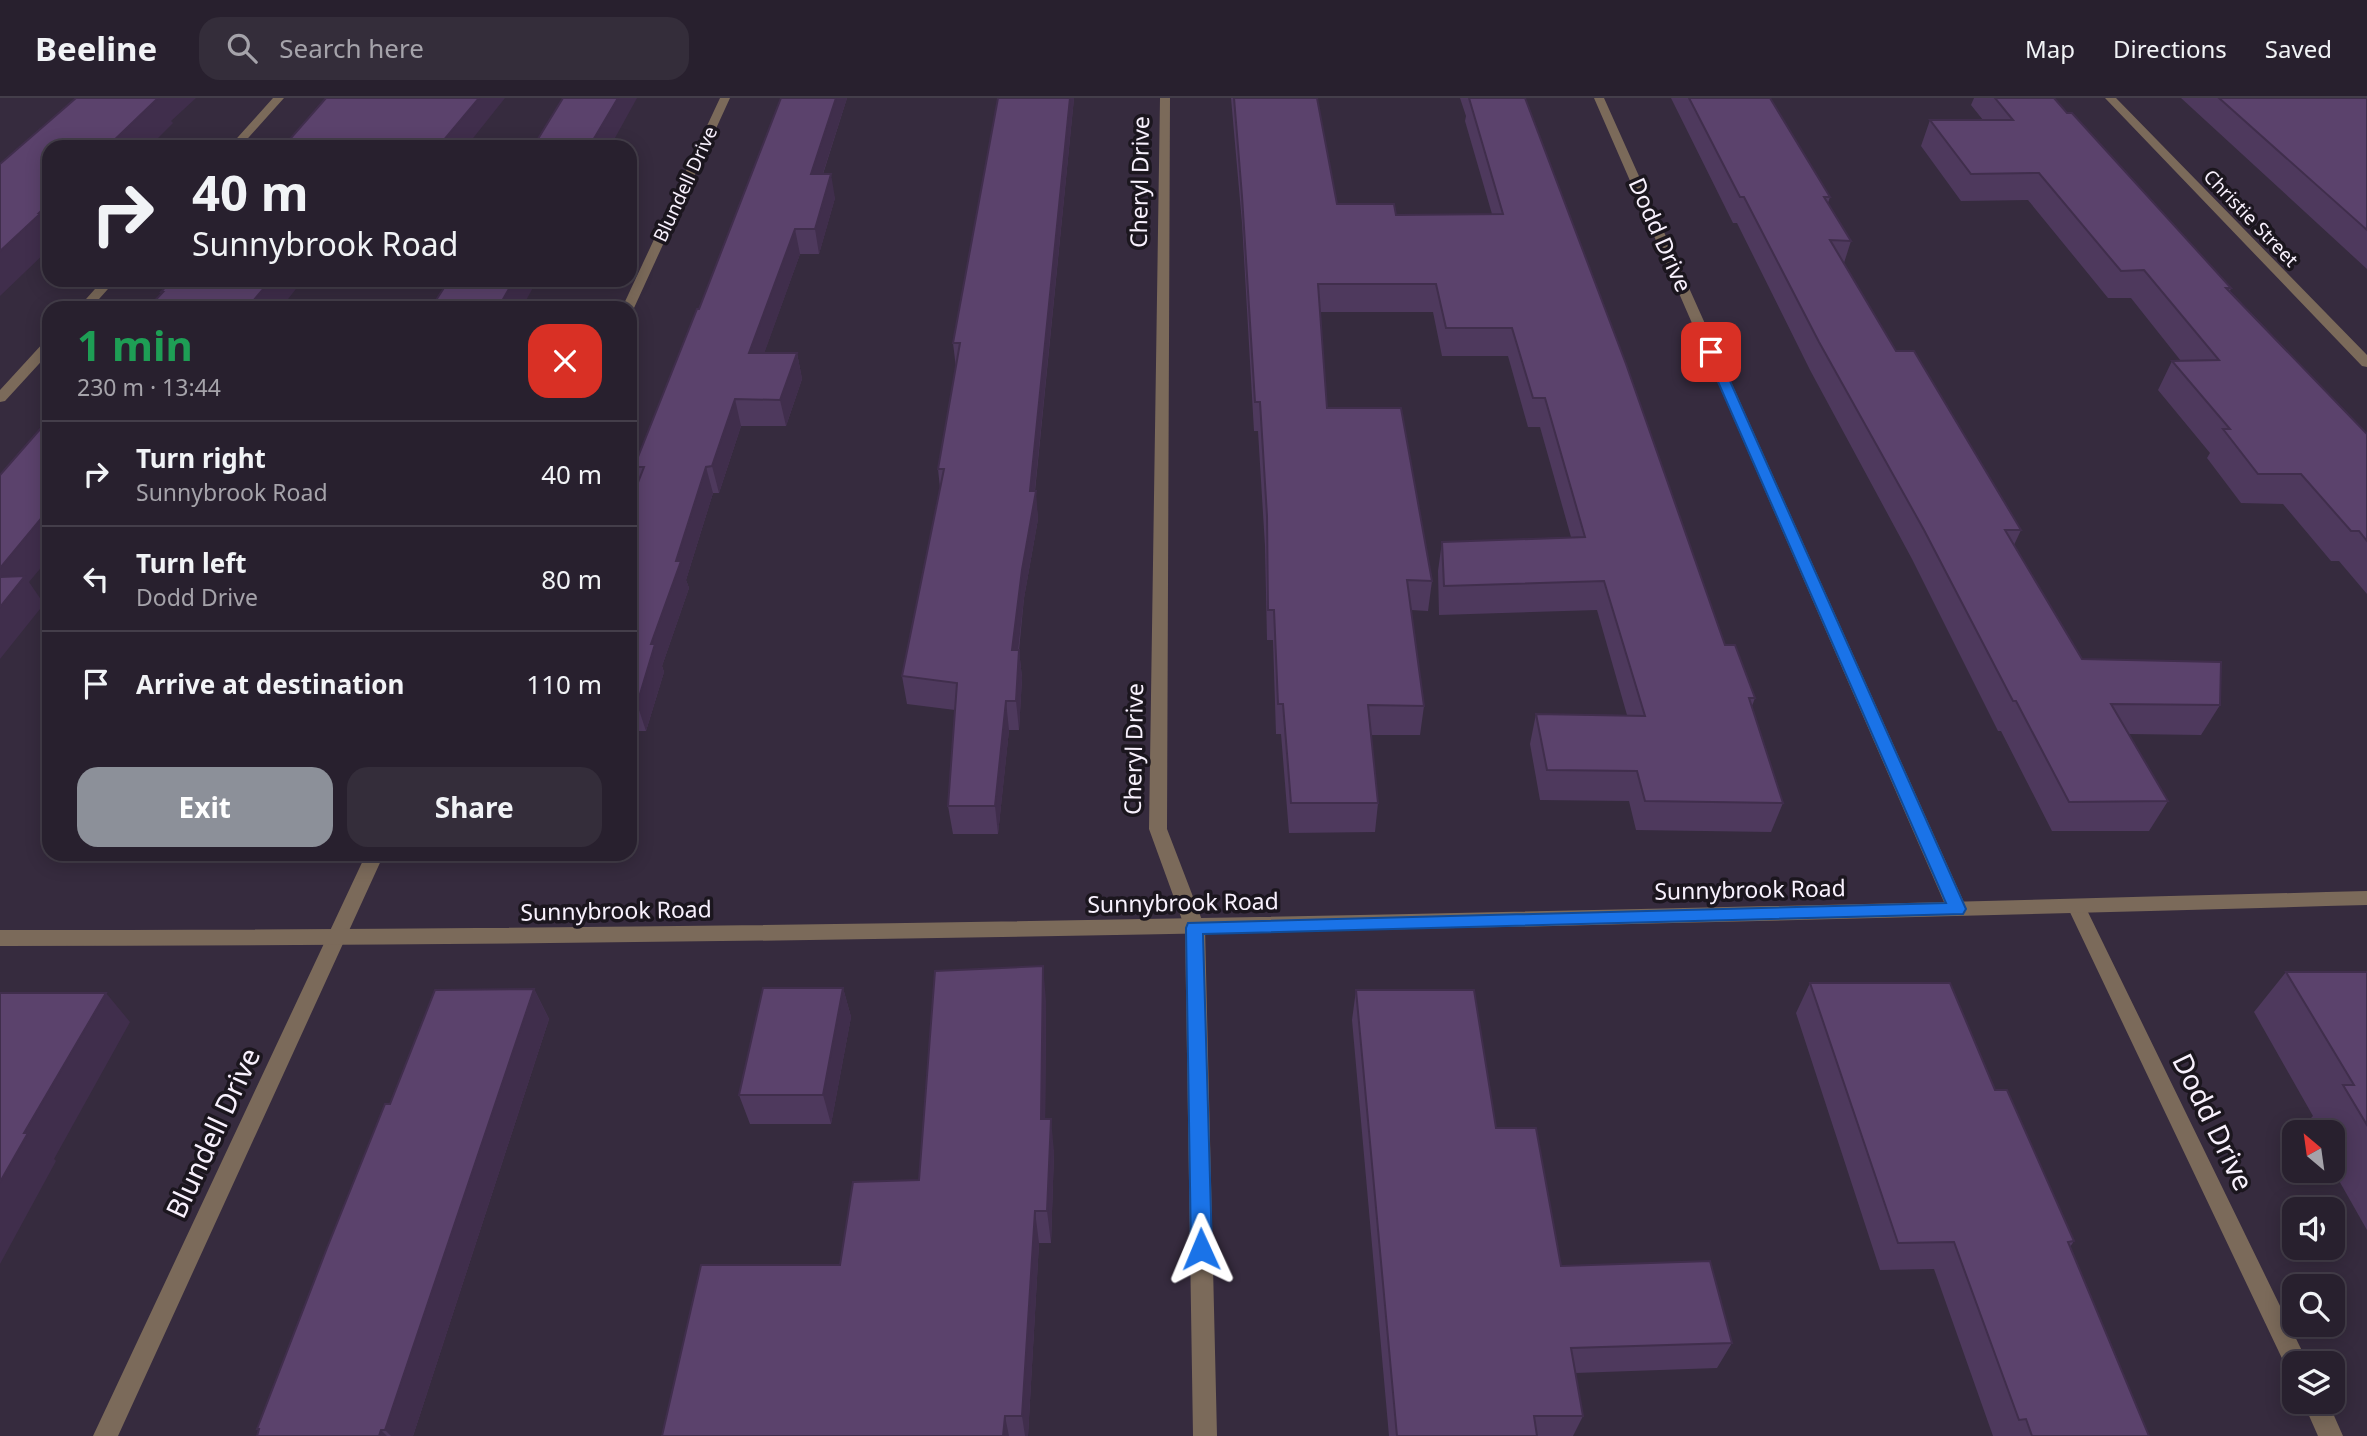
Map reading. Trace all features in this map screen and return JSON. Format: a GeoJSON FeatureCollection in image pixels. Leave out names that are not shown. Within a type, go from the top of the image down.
{"type":"FeatureCollection","features":[{"type":"Feature","properties":{"kind":"street"},"geometry":{"type":"LineString","coordinates":[[240,140],[279,98]]}},
{"type":"Feature","properties":{"kind":"street","name":"Blundell Drive"},"geometry":{"type":"LineString","coordinates":[[631,301],[725,98]]}},
{"type":"Feature","properties":{"kind":"street","name":"Cheryl Drive"},"geometry":{"type":"LineString","coordinates":[[1166,98],[1158,829],[1195,928],[1205,1436]]}},
{"type":"Feature","properties":{"kind":"street","name":"Dodd Drive"},"geometry":{"type":"LineString","coordinates":[[1600,98],[1957,909]]}},
{"type":"Feature","properties":{"kind":"street","name":"Christie Street"},"geometry":{"type":"LineString","coordinates":[[2110,98],[2367,363]]}},
{"type":"Feature","properties":{"kind":"street"},"geometry":{"type":"LineString","coordinates":[[90,301],[103,287]]}},
{"type":"Feature","properties":{"kind":"street"},"geometry":{"type":"LineString","coordinates":[[0,397],[42,352]]}},
{"type":"Feature","properties":{"kind":"street","name":"Blundell Drive"},"geometry":{"type":"LineString","coordinates":[[105,1436],[372,861]]}},
{"type":"Feature","properties":{"kind":"street","name":"Sunnybrook Road"},"geometry":{"type":"LineString","coordinates":[[0,938],[336,939],[1195,928],[2367,898]]}},
{"type":"Feature","properties":{"kind":"street","name":"Dodd Drive"},"geometry":{"type":"LineString","coordinates":[[2076,906],[2290,1351]]}},
{"type":"Feature","properties":{"kind":"street"},"geometry":{"type":"LineString","coordinates":[[2321,1414],[2331,1436]]}},
{"type":"Feature","properties":{"kind":"building"},"geometry":{"type":"Polygon","coordinates":[[[76,98],[158,98],[114,140],[42,140],[41,213],[0,251],[0,164],[76,98]]]}},
{"type":"Feature","properties":{"kind":"building"},"geometry":{"type":"Polygon","coordinates":[[[326,98],[479,98],[444,140],[289,140],[326,98]]]}},
{"type":"Feature","properties":{"kind":"building"},"geometry":{"type":"Polygon","coordinates":[[[563,98],[618,98],[593,140],[537,140],[563,98]]]}},
{"type":"Feature","properties":{"kind":"building"},"geometry":{"type":"Polygon","coordinates":[[[781,98],[836,98],[811,174],[831,174],[815,229],[795,229],[749,353],[797,353],[780,400],[735,399],[712,466],[706,467],[676,561],[681,561],[651,644],[655,644],[637,704],[637,485],[644,467],[637,467],[637,459],[781,98]]]}},
{"type":"Feature","properties":{"kind":"building"},"geometry":{"type":"Polygon","coordinates":[[[998,98],[1070,98],[1030,491],[1036,491],[1012,650],[1019,650],[1016,701],[1006,701],[995,806],[948,806],[957,683],[902,676],[944,469],[938,469],[960,343],[953,343],[998,98]]]}},
{"type":"Feature","properties":{"kind":"building"},"geometry":{"type":"Polygon","coordinates":[[[1234,98],[1317,98],[1337,204],[1394,204],[1396,215],[1503,214],[1469,98],[1525,98],[1626,364],[1725,645],[1735,645],[1755,698],[1749,698],[1783,803],[1645,801],[1637,771],[1547,770],[1536,714],[1645,716],[1604,581],[1444,586],[1442,542],[1585,537],[1545,398],[1533,398],[1512,328],[1446,328],[1436,284],[1318,284],[1327,408],[1401,408],[1432,581],[1407,580],[1424,706],[1368,705],[1378,803],[1291,803],[1283,704],[1278,704],[1274,610],[1268,610],[1267,516],[1260,402],[1255,402],[1234,98]]]}},
{"type":"Feature","properties":{"kind":"building"},"geometry":{"type":"Polygon","coordinates":[[[1689,98],[1770,98],[1830,197],[1824,197],[1851,241],[1830,240],[1896,351],[1914,351],[2021,530],[2005,530],[2082,659],[2221,662],[2220,705],[2111,704],[2168,801],[2069,802],[1924,530],[1819,342],[1744,197],[1740,197],[1689,98]]]}},
{"type":"Feature","properties":{"kind":"building"},"geometry":{"type":"Polygon","coordinates":[[[1995,98],[2054,98],[2067,113],[2072,113],[2231,288],[2226,288],[2367,434],[2367,541],[2359,531],[2351,531],[2301,474],[2258,474],[2223,429],[2230,429],[2172,361],[2219,360],[2144,270],[2121,271],[2039,173],[1971,174],[1930,120],[2013,120],[1995,98]]]}},
{"type":"Feature","properties":{"kind":"building"},"geometry":{"type":"Polygon","coordinates":[[[2219,98],[2367,98],[2367,230],[2219,98]]]}},
{"type":"Feature","properties":{"kind":"building"},"geometry":{"type":"Polygon","coordinates":[[[165,287],[265,287],[253,301],[155,301],[165,287]]]}},
{"type":"Feature","properties":{"kind":"building"},"geometry":{"type":"Polygon","coordinates":[[[444,287],[510,287],[502,301],[436,301],[444,287]]]}},
{"type":"Feature","properties":{"kind":"building"},"geometry":{"type":"Polygon","coordinates":[[[42,427],[42,517],[0,568],[0,475],[42,427]]]}},
{"type":"Feature","properties":{"kind":"building"},"geometry":{"type":"Polygon","coordinates":[[[25,576],[0,607],[0,577],[25,576]]]}},
{"type":"Feature","properties":{"kind":"building"},"geometry":{"type":"Polygon","coordinates":[[[1043,966],[1041,1119],[1051,1119],[1047,1211],[1035,1211],[1022,1416],[1005,1416],[1003,1436],[662,1436],[701,1265],[840,1265],[853,1182],[919,1180],[935,971],[1043,966]]]}},
{"type":"Feature","properties":{"kind":"building"},"geometry":{"type":"Polygon","coordinates":[[[2286,972],[2367,972],[2367,1125],[2343,1085],[2354,1085],[2286,972]]]}},
{"type":"Feature","properties":{"kind":"building"},"geometry":{"type":"Polygon","coordinates":[[[1810,983],[1950,983],[1995,1090],[2007,1090],[2074,1241],[2068,1242],[2149,1436],[2032,1436],[2026,1419],[2019,1420],[1954,1242],[1898,1243],[1810,983]]]}},
{"type":"Feature","properties":{"kind":"building"},"geometry":{"type":"Polygon","coordinates":[[[763,988],[843,988],[823,1095],[739,1095],[763,988]]]}},
{"type":"Feature","properties":{"kind":"building"},"geometry":{"type":"Polygon","coordinates":[[[534,989],[385,1430],[381,1430],[379,1436],[257,1436],[257,1429],[327,1248],[385,1104],[390,1104],[435,990],[534,989]]]}},
{"type":"Feature","properties":{"kind":"building"},"geometry":{"type":"Polygon","coordinates":[[[1356,990],[1474,990],[1496,1128],[1536,1128],[1561,1266],[1710,1261],[1732,1343],[1571,1348],[1583,1416],[1534,1416],[1537,1436],[1397,1436],[1356,990]]]}},
{"type":"Feature","properties":{"kind":"building"},"geometry":{"type":"Polygon","coordinates":[[[0,993],[106,993],[24,1133],[28,1133],[0,1182],[0,993]]]}},
{"type":"Feature","properties":{"kind":"route"},"geometry":{"type":"LineString","coordinates":[[1201,1249],[1195,928],[1957,909],[1711,352]]}}]}
